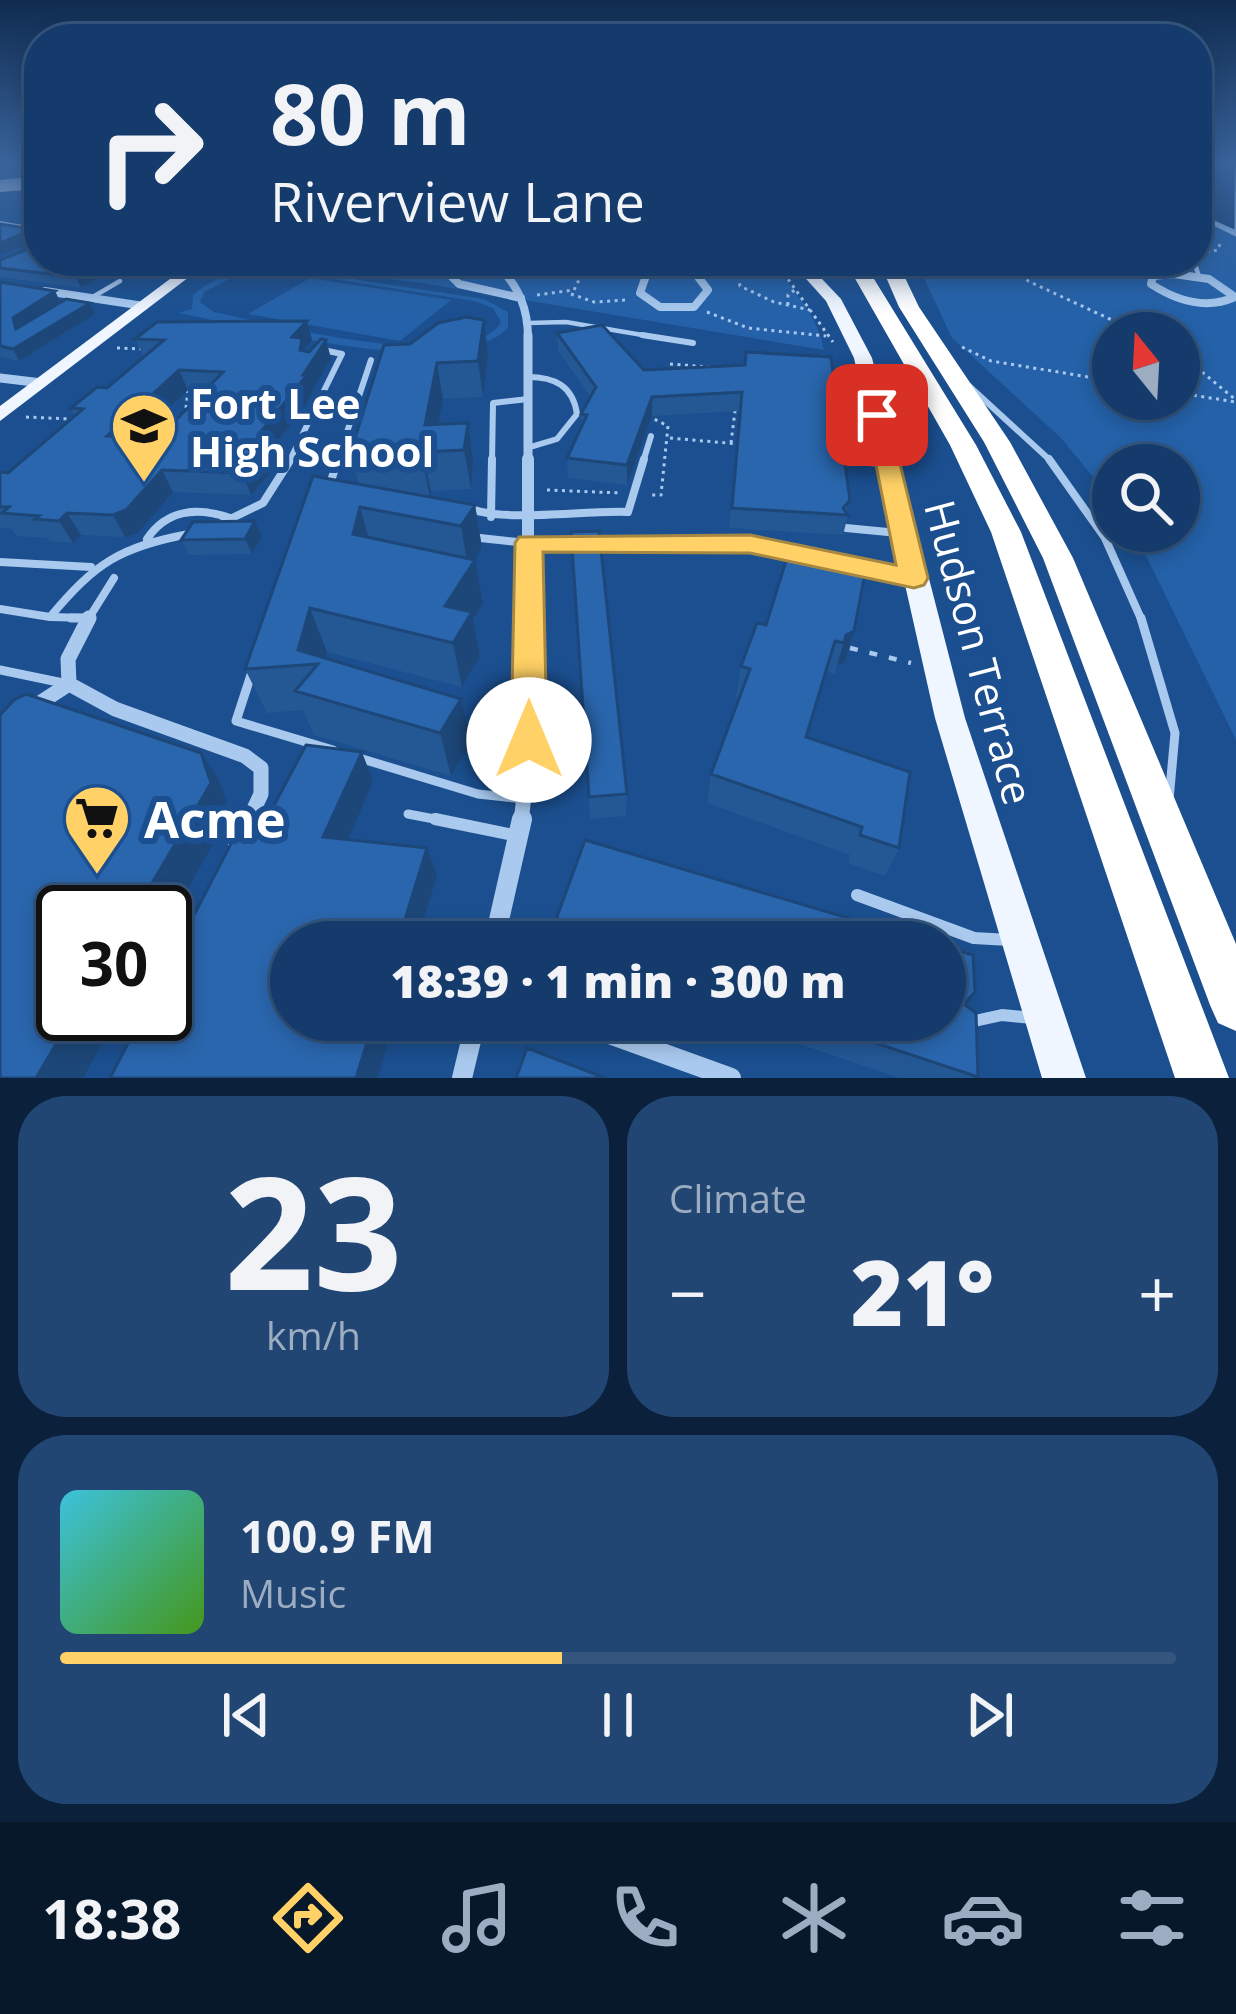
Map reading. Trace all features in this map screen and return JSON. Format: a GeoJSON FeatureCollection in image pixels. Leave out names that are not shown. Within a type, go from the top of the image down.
{"type":"FeatureCollection","features":[{"type":"Feature","properties":{"kind":"highway"},"geometry":{"type":"LineString","coordinates":[[863,276],[951,422],[1006,532],[1202,1078]]}},
{"type":"Feature","properties":{"kind":"highway"},"geometry":{"type":"LineString","coordinates":[[895,276],[909,307],[958,361],[1058,558],[1236,1005]]}},
{"type":"Feature","properties":{"kind":"main road"},"geometry":{"type":"LineString","coordinates":[[0,415],[182,276]]}},
{"type":"Feature","properties":{"kind":"main road","name":"Hudson Terrace"},"geometry":{"type":"LineString","coordinates":[[798,276],[847,321],[868,376],[936,666],[1064,1078]]}},
{"type":"Feature","properties":{"kind":"street"},"geometry":{"type":"LineString","coordinates":[[449,276],[459,284],[520,296]]}},
{"type":"Feature","properties":{"kind":"street"},"geometry":{"type":"LineString","coordinates":[[499,921],[525,800],[529,543],[528,323],[520,296],[503,276]]}},
{"type":"Feature","properties":{"kind":"street"},"geometry":{"type":"LineString","coordinates":[[646,276],[640,293],[649,303],[678,309],[694,307],[708,295],[698,276]]}},
{"type":"Feature","properties":{"kind":"street"},"geometry":{"type":"LineString","coordinates":[[1153,276],[1199,277],[1232,291],[1231,305],[1171,296],[1153,287],[1153,276]]}},
{"type":"Feature","properties":{"kind":"street"},"geometry":{"type":"LineString","coordinates":[[38,290],[144,305]]}},
{"type":"Feature","properties":{"kind":"street"},"geometry":{"type":"LineString","coordinates":[[0,378],[42,383]]}},
{"type":"Feature","properties":{"kind":"street"},"geometry":{"type":"LineString","coordinates":[[529,543],[750,544],[914,578]]}},
{"type":"Feature","properties":{"kind":"street"},"geometry":{"type":"LineString","coordinates":[[89,618],[71,650],[66,669],[69,684],[103,705],[238,752],[256,762],[264,776],[262,794],[227,863]]}},
{"type":"Feature","properties":{"kind":"street"},"geometry":{"type":"LineString","coordinates":[[18,720],[69,684]]}},
{"type":"Feature","properties":{"kind":"street"},"geometry":{"type":"LineString","coordinates":[[462,1078],[471,1041]]}},
{"type":"Feature","properties":{"kind":"street"},"geometry":{"type":"LineString","coordinates":[[629,1041],[731,1078]]}},
{"type":"Feature","properties":{"kind":"lane"},"geometry":{"type":"LineString","coordinates":[[80,299],[120,281]]}},
{"type":"Feature","properties":{"kind":"lane"},"geometry":{"type":"LineString","coordinates":[[528,323],[566,322],[693,343]]}},
{"type":"Feature","properties":{"kind":"lane"},"geometry":{"type":"LineString","coordinates":[[50,617],[91,567],[147,539],[204,532],[272,494],[326,396],[342,354],[323,350],[310,365]]}},
{"type":"Feature","properties":{"kind":"lane"},"geometry":{"type":"LineString","coordinates":[[341,497],[327,493],[371,360]]}},
{"type":"Feature","properties":{"kind":"lane"},"geometry":{"type":"LineString","coordinates":[[958,361],[1057,465],[1117,556],[1157,663],[1176,746],[1166,831]]}},
{"type":"Feature","properties":{"kind":"lane"},"geometry":{"type":"LineString","coordinates":[[527,448],[551,443],[577,414],[576,396],[564,384],[528,376]]}},
{"type":"Feature","properties":{"kind":"lane"},"geometry":{"type":"LineString","coordinates":[[490,518],[493,403],[528,399]]}},
{"type":"Feature","properties":{"kind":"lane"},"geometry":{"type":"LineString","coordinates":[[462,505],[490,518],[574,510],[628,512],[651,436]]}},
{"type":"Feature","properties":{"kind":"lane"},"geometry":{"type":"LineString","coordinates":[[838,460],[888,464]]}},
{"type":"Feature","properties":{"kind":"lane"},"geometry":{"type":"LineString","coordinates":[[147,539],[158,523],[178,513],[207,512],[232,518]]}},
{"type":"Feature","properties":{"kind":"lane"},"geometry":{"type":"LineString","coordinates":[[846,528],[903,533]]}},
{"type":"Feature","properties":{"kind":"lane"},"geometry":{"type":"LineString","coordinates":[[457,534],[499,543],[529,543]]}},
{"type":"Feature","properties":{"kind":"lane"},"geometry":{"type":"LineString","coordinates":[[0,562],[91,567]]}},
{"type":"Feature","properties":{"kind":"lane"},"geometry":{"type":"LineString","coordinates":[[0,609],[89,618],[114,578]]}},
{"type":"Feature","properties":{"kind":"lane"},"geometry":{"type":"LineString","coordinates":[[256,658],[236,721],[478,794],[525,800]]}},
{"type":"Feature","properties":{"kind":"lane"},"geometry":{"type":"LineString","coordinates":[[0,670],[69,684]]}},
{"type":"Feature","properties":{"kind":"lane"},"geometry":{"type":"LineString","coordinates":[[408,814],[518,836]]}},
{"type":"Feature","properties":{"kind":"lane"},"geometry":{"type":"LineString","coordinates":[[856,895],[974,938],[1019,940]]}},
{"type":"Feature","properties":{"kind":"lane"},"geometry":{"type":"LineString","coordinates":[[966,1023],[1002,1015],[1046,1020]]}},
{"type":"Feature","properties":{"kind":"path"},"geometry":{"type":"LineString","coordinates":[[1212,251],[1227,240],[1223,237]]}},
{"type":"Feature","properties":{"kind":"path"},"geometry":{"type":"LineString","coordinates":[[569,293],[579,276]]}},
{"type":"Feature","properties":{"kind":"path"},"geometry":{"type":"LineString","coordinates":[[738,276],[740,286],[789,307],[814,310]]}},
{"type":"Feature","properties":{"kind":"path"},"geometry":{"type":"LineString","coordinates":[[789,307],[788,295],[797,276]]}},
{"type":"Feature","properties":{"kind":"path"},"geometry":{"type":"LineString","coordinates":[[797,276],[829,336],[868,376]]}},
{"type":"Feature","properties":{"kind":"path"},"geometry":{"type":"LineString","coordinates":[[1024,276],[1095,312]]}},
{"type":"Feature","properties":{"kind":"path"},"geometry":{"type":"LineString","coordinates":[[520,296],[569,293],[608,303],[640,293]]}},
{"type":"Feature","properties":{"kind":"path"},"geometry":{"type":"LineString","coordinates":[[708,313],[748,328],[829,336]]}},
{"type":"Feature","properties":{"kind":"path"},"geometry":{"type":"LineString","coordinates":[[114,348],[146,350],[137,356]]}},
{"type":"Feature","properties":{"kind":"path"},"geometry":{"type":"LineString","coordinates":[[958,361],[1092,378]]}},
{"type":"Feature","properties":{"kind":"path"},"geometry":{"type":"LineString","coordinates":[[665,373],[671,362],[716,368]]}},
{"type":"Feature","properties":{"kind":"path"},"geometry":{"type":"LineString","coordinates":[[1200,370],[1236,401]]}},
{"type":"Feature","properties":{"kind":"path"},"geometry":{"type":"LineString","coordinates":[[185,415],[188,390]]}},
{"type":"Feature","properties":{"kind":"path"},"geometry":{"type":"LineString","coordinates":[[731,443],[736,392]]}},
{"type":"Feature","properties":{"kind":"path"},"geometry":{"type":"LineString","coordinates":[[1200,396],[1236,401]]}},
{"type":"Feature","properties":{"kind":"path"},"geometry":{"type":"LineString","coordinates":[[734,414],[747,415]]}},
{"type":"Feature","properties":{"kind":"path"},"geometry":{"type":"LineString","coordinates":[[527,491],[661,496],[668,426],[644,415]]}},
{"type":"Feature","properties":{"kind":"path"},"geometry":{"type":"LineString","coordinates":[[27,417],[72,419]]}},
{"type":"Feature","properties":{"kind":"path"},"geometry":{"type":"LineString","coordinates":[[651,436],[751,445]]}},
{"type":"Feature","properties":{"kind":"path"},"geometry":{"type":"LineString","coordinates":[[848,647],[936,666]]}},
{"type":"Feature","properties":{"kind":"shaded area"},"geometry":{"type":"Polygon","coordinates":[[[1212,212],[1236,212],[1236,232],[1212,221],[1212,212]]]}},
{"type":"Feature","properties":{"kind":"shaded area"},"geometry":{"type":"Polygon","coordinates":[[[1212,220],[1236,232],[1236,740],[1144,552],[1200,552],[1200,444],[1092,444],[1092,476],[1061,438],[952,338],[923,276],[1212,276],[1212,220]]]}},
{"type":"Feature","properties":{"kind":"shaded area"},"geometry":{"type":"Polygon","coordinates":[[[246,276],[204,292],[200,302],[214,312],[366,342],[450,345],[482,338],[501,322],[493,308],[474,301],[314,276],[484,299],[508,312],[508,328],[481,344],[444,351],[399,351],[300,338],[178,313],[192,309],[193,295],[212,282],[246,276]]]}},
{"type":"Feature","properties":{"kind":"shaded area"},"geometry":{"type":"Polygon","coordinates":[[[361,276],[782,276],[810,313],[824,350],[361,276]]]}},
{"type":"Feature","properties":{"kind":"shaded area"},"geometry":{"type":"Polygon","coordinates":[[[310,278],[451,300],[400,341],[248,314],[310,278]]]}},
{"type":"Feature","properties":{"kind":"building"},"geometry":{"type":"Polygon","coordinates":[[[0,224],[24,228],[24,233],[0,243],[0,224]]]}},
{"type":"Feature","properties":{"kind":"building"},"geometry":{"type":"Polygon","coordinates":[[[24,251],[24,271],[0,268],[0,260],[24,251]]]}},
{"type":"Feature","properties":{"kind":"building"},"geometry":{"type":"Polygon","coordinates":[[[0,282],[55,291],[13,318],[16,329],[66,299],[90,303],[13,349],[0,346],[0,282]]]}},
{"type":"Feature","properties":{"kind":"building"},"geometry":{"type":"Polygon","coordinates":[[[466,317],[484,320],[478,361],[437,363],[425,425],[468,423],[464,450],[423,452],[422,458],[350,454],[384,345],[410,344],[438,323],[466,317]]]}},
{"type":"Feature","properties":{"kind":"building"},"geometry":{"type":"Polygon","coordinates":[[[307,321],[292,337],[302,338],[300,350],[309,352],[321,339],[326,340],[303,375],[307,375],[260,433],[277,434],[242,473],[162,470],[126,510],[113,515],[67,513],[59,521],[2,513],[9,507],[0,507],[0,472],[8,473],[83,409],[71,408],[97,387],[107,388],[164,340],[135,339],[157,322],[307,321]],[[179,370],[107,436],[157,439],[223,372],[179,370]]]}},
{"type":"Feature","properties":{"kind":"building"},"geometry":{"type":"Polygon","coordinates":[[[602,325],[644,370],[745,365],[746,352],[831,357],[841,433],[834,441],[843,449],[850,500],[843,508],[848,515],[732,508],[742,392],[652,397],[627,465],[567,458],[587,415],[581,414],[596,387],[557,333],[602,325]]]}},
{"type":"Feature","properties":{"kind":"building"},"geometry":{"type":"Polygon","coordinates":[[[313,476],[475,505],[461,526],[360,507],[353,534],[475,560],[445,606],[472,612],[453,643],[310,608],[298,650],[461,699],[440,733],[295,691],[318,664],[245,669],[313,476]]]}},
{"type":"Feature","properties":{"kind":"building"},"geometry":{"type":"Polygon","coordinates":[[[255,521],[245,539],[181,540],[193,522],[255,521]]]}},
{"type":"Feature","properties":{"kind":"building"},"geometry":{"type":"Polygon","coordinates":[[[599,531],[627,794],[589,797],[571,532],[599,531]]]}},
{"type":"Feature","properties":{"kind":"building"},"geometry":{"type":"Polygon","coordinates":[[[790,548],[866,568],[854,631],[844,643],[835,641],[806,737],[910,772],[899,848],[860,835],[862,827],[711,774],[750,669],[741,666],[757,623],[766,625],[790,548]]]}},
{"type":"Feature","properties":{"kind":"building","name":"Acme"},"geometry":{"type":"Polygon","coordinates":[[[26,694],[201,753],[211,783],[151,885],[36,885],[36,1041],[58,1041],[36,1078],[0,1078],[0,715],[26,694]]]}},
{"type":"Feature","properties":{"kind":"building"},"geometry":{"type":"Polygon","coordinates":[[[306,745],[362,752],[323,837],[427,848],[404,921],[270,921],[270,1041],[367,1041],[356,1078],[110,1078],[129,1041],[192,1041],[192,919],[239,828],[261,830],[306,745]]]}},
{"type":"Feature","properties":{"kind":"building"},"geometry":{"type":"Polygon","coordinates":[[[585,840],[858,921],[555,921],[585,840]]]}},
{"type":"Feature","properties":{"kind":"building"},"geometry":{"type":"Polygon","coordinates":[[[966,953],[973,955],[975,992],[966,1002],[966,953]]]}},
{"type":"Feature","properties":{"kind":"building"},"geometry":{"type":"Polygon","coordinates":[[[966,1006],[976,1013],[978,1077],[869,1041],[966,1041],[966,1006]]]}},
{"type":"Feature","properties":{"kind":"building"},"geometry":{"type":"Polygon","coordinates":[[[527,1048],[605,1078],[516,1078],[527,1048]]]}},
{"type":"Feature","properties":{"kind":"place","name":"Fort Lee High School"},"geometry":{"type":"Point","coordinates":[144,485]}},
{"type":"Feature","properties":{"kind":"place","name":"Acme"},"geometry":{"type":"Point","coordinates":[97,877]}},
{"type":"Feature","properties":{"kind":"route"},"geometry":{"type":"LineString","coordinates":[[529,740],[529,543],[750,544],[914,578],[877,415]]}}]}
